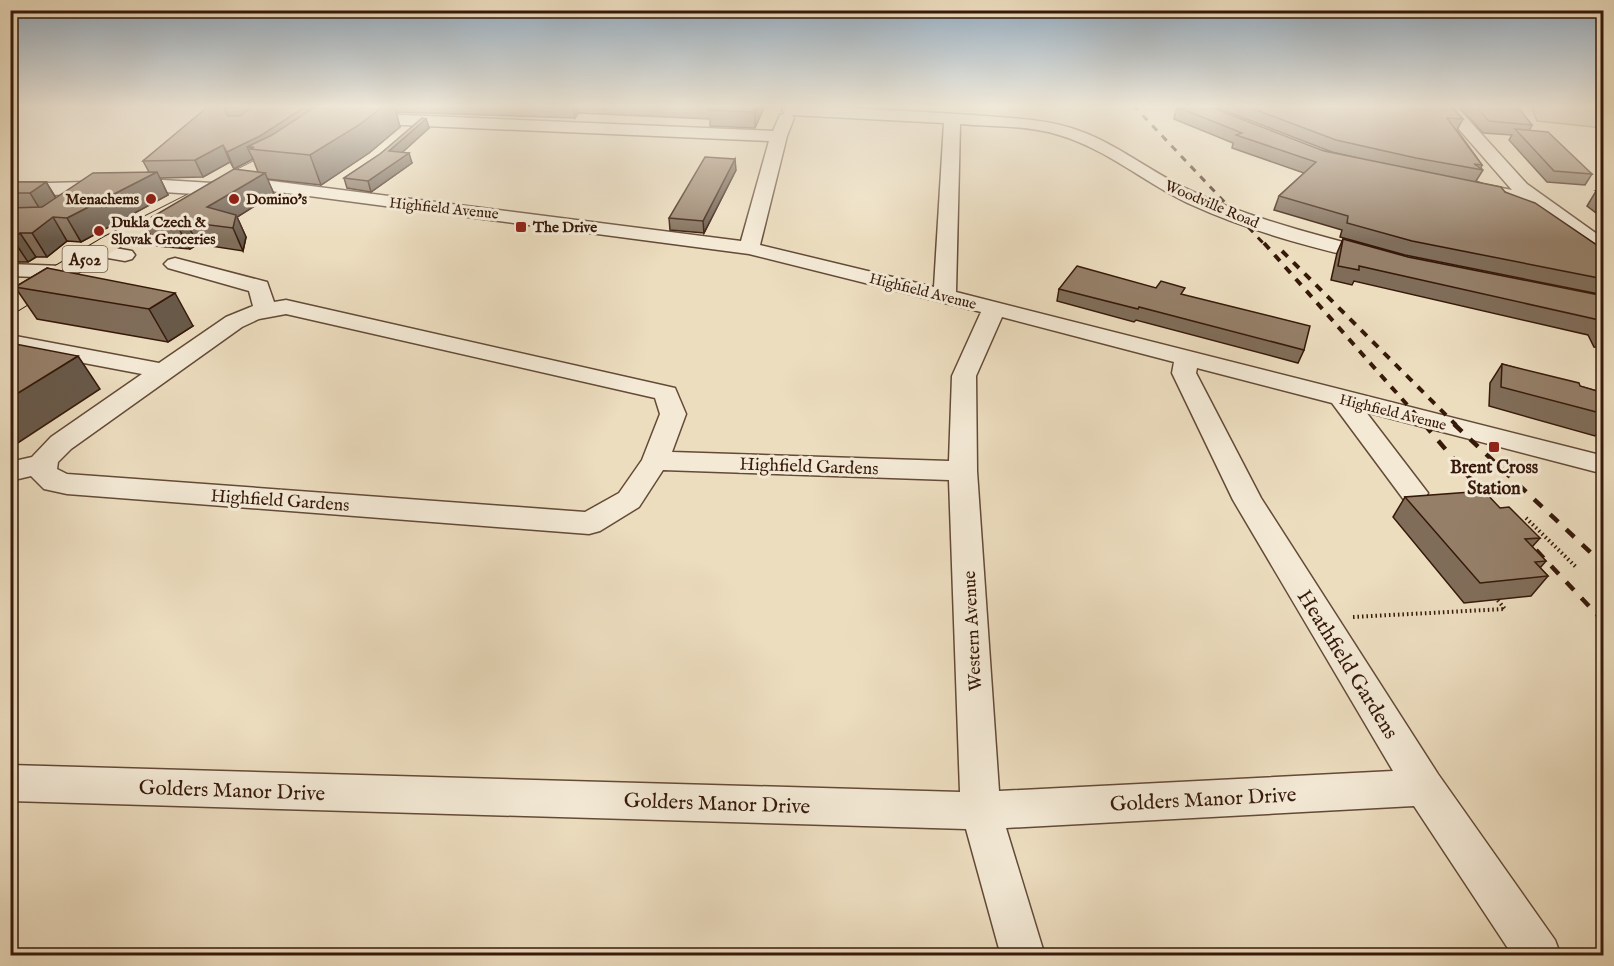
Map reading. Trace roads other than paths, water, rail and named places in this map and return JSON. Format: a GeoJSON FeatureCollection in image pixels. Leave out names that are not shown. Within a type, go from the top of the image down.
{"type":"FeatureCollection","features":[{"type":"Feature","properties":{"kind":"main road","name":"A502"},"geometry":{"type":"LineString","coordinates":[[10,304],[98,251],[287,150]]}},
{"type":"Feature","properties":{"kind":"street"},"geometry":{"type":"LineString","coordinates":[[749,248],[775,150]]}},
{"type":"Feature","properties":{"kind":"street"},"geometry":{"type":"LineString","coordinates":[[945,296],[951,150]]}},
{"type":"Feature","properties":{"kind":"street","name":"Woodville Road"},"geometry":{"type":"LineString","coordinates":[[1102,150],[1175,190],[1220,210],[1277,230],[1401,263]]}},
{"type":"Feature","properties":{"kind":"street"},"geometry":{"type":"LineString","coordinates":[[1486,150],[1520,188],[1604,249]]}},
{"type":"Feature","properties":{"kind":"street"},"geometry":{"type":"LineString","coordinates":[[323,194],[349,178]]}},
{"type":"Feature","properties":{"kind":"street","name":"Highfield Avenue"},"geometry":{"type":"LineString","coordinates":[[10,190],[221,185],[323,194],[527,218],[749,248],[994,308],[1604,465]]}},
{"type":"Feature","properties":{"kind":"street"},"geometry":{"type":"LineString","coordinates":[[1456,186],[1536,200]]}},
{"type":"Feature","properties":{"kind":"street"},"geometry":{"type":"LineString","coordinates":[[69,210],[101,187]]}},
{"type":"Feature","properties":{"kind":"street"},"geometry":{"type":"LineString","coordinates":[[98,251],[124,255]]}},
{"type":"Feature","properties":{"kind":"street"},"geometry":{"type":"LineString","coordinates":[[175,264],[260,287],[266,309]]}},
{"type":"Feature","properties":{"kind":"street"},"geometry":{"type":"LineString","coordinates":[[10,270],[62,272]]}},
{"type":"Feature","properties":{"kind":"street","name":"Highfield Gardens"},"geometry":{"type":"LineString","coordinates":[[297,308],[666,393],[673,414],[655,461],[629,500],[589,524],[54,483],[42,471],[50,452],[163,371],[234,322],[266,309],[297,308]]}},
{"type":"Feature","properties":{"kind":"street","name":"Western Avenue"},"geometry":{"type":"LineString","coordinates":[[994,308],[964,376],[963,471],[981,811],[1023,956]]}},
{"type":"Feature","properties":{"kind":"street"},"geometry":{"type":"LineString","coordinates":[[10,342],[163,371]]}},
{"type":"Feature","properties":{"kind":"street","name":"Heathfield Gardens"},"geometry":{"type":"LineString","coordinates":[[1187,359],[1184,373],[1248,500],[1424,787],[1539,956]]}},
{"type":"Feature","properties":{"kind":"street"},"geometry":{"type":"LineString","coordinates":[[1341,399],[1414,493]]}},
{"type":"Feature","properties":{"kind":"street","name":"Highfield Gardens"},"geometry":{"type":"LineString","coordinates":[[655,461],[963,471]]}},
{"type":"Feature","properties":{"kind":"street"},"geometry":{"type":"LineString","coordinates":[[10,472],[43,464]]}},
{"type":"Feature","properties":{"kind":"street","name":"Golders Manor Drive"},"geometry":{"type":"LineString","coordinates":[[10,783],[981,811],[1424,787]]}},
{"type":"Feature","properties":{"kind":"railway"},"geometry":{"type":"LineString","coordinates":[[1176,150],[1265,245]]}},
{"type":"Feature","properties":{"kind":"railway"},"geometry":{"type":"LineString","coordinates":[[1264,243],[1425,425]]}},
{"type":"Feature","properties":{"kind":"railway"},"geometry":{"type":"LineString","coordinates":[[1282,251],[1456,425]]}},
{"type":"Feature","properties":{"kind":"railway"},"geometry":{"type":"LineString","coordinates":[[1424,424],[1492,504]]}},
{"type":"Feature","properties":{"kind":"railway"},"geometry":{"type":"LineString","coordinates":[[1454,424],[1604,565]]}},
{"type":"Feature","properties":{"kind":"railway"},"geometry":{"type":"LineString","coordinates":[[1521,534],[1604,622]]}},
{"type":"Feature","properties":{"kind":"place","name":"Menachems"},"geometry":{"type":"Point","coordinates":[151,199]}},
{"type":"Feature","properties":{"kind":"place","name":"Domino's"},"geometry":{"type":"Point","coordinates":[234,199]}},
{"type":"Feature","properties":{"kind":"place","name":"The Drive"},"geometry":{"type":"Point","coordinates":[521,227]}},
{"type":"Feature","properties":{"kind":"place","name":"Dukla Czech & Slovak Groceries"},"geometry":{"type":"Point","coordinates":[99,231]}},
{"type":"Feature","properties":{"kind":"place","name":"Brent Cross Station"},"geometry":{"type":"Point","coordinates":[1494,447]}}]}
